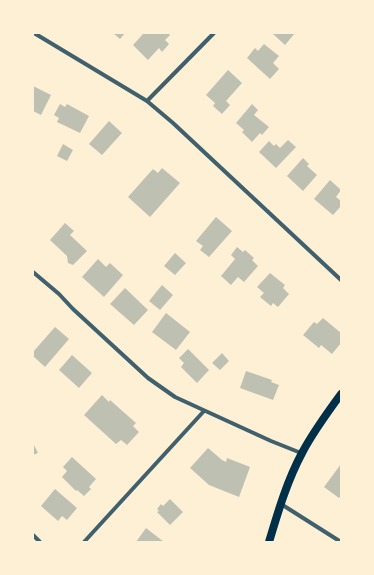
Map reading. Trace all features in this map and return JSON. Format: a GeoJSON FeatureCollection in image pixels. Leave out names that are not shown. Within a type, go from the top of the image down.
{"type":"FeatureCollection","features":[{"type":"Feature","properties":{"kind":"main road"},"geometry":{"type":"LineString","coordinates":[[269,542],[288,484],[302,453],[318,426],[341,394]]}},
{"type":"Feature","properties":{"kind":"street"},"geometry":{"type":"LineString","coordinates":[[34,33],[147,101],[173,123],[341,280]]}},
{"type":"Feature","properties":{"kind":"street"},"geometry":{"type":"LineString","coordinates":[[147,101],[214,33]]}},
{"type":"Feature","properties":{"kind":"street"},"geometry":{"type":"LineString","coordinates":[[33,272],[59,294],[73,309],[148,378],[175,396],[204,411],[302,453]]}},
{"type":"Feature","properties":{"kind":"street"},"geometry":{"type":"LineString","coordinates":[[84,542],[204,411]]}},
{"type":"Feature","properties":{"kind":"street"},"geometry":{"type":"LineString","coordinates":[[281,504],[341,542]]}},
{"type":"Feature","properties":{"kind":"street"},"geometry":{"type":"LineString","coordinates":[[33,536],[40,542]]}},
{"type":"Feature","properties":{"kind":"building"},"geometry":{"type":"Polygon","coordinates":[[[113,33],[125,33],[120,39],[113,33]]]}},
{"type":"Feature","properties":{"kind":"building"},"geometry":{"type":"Polygon","coordinates":[[[142,33],[168,33],[170,35],[165,40],[169,44],[162,52],[159,48],[148,60],[133,45],[143,34],[142,33]]]}},
{"type":"Feature","properties":{"kind":"building"},"geometry":{"type":"Polygon","coordinates":[[[295,33],[285,45],[273,34],[295,33]]]}},
{"type":"Feature","properties":{"kind":"building"},"geometry":{"type":"Polygon","coordinates":[[[264,44],[279,56],[273,63],[279,69],[270,79],[247,58],[255,48],[258,51],[264,44]]]}},
{"type":"Feature","properties":{"kind":"building"},"geometry":{"type":"Polygon","coordinates":[[[228,70],[242,83],[226,101],[230,105],[222,114],[213,106],[215,103],[206,95],[228,70]]]}},
{"type":"Feature","properties":{"kind":"building"},"geometry":{"type":"Polygon","coordinates":[[[33,86],[51,95],[41,115],[33,111],[33,86]]]}},
{"type":"Feature","properties":{"kind":"building"},"geometry":{"type":"Polygon","coordinates":[[[60,104],[65,107],[67,104],[89,116],[80,133],[57,122],[59,118],[54,115],[60,104]]]}},
{"type":"Feature","properties":{"kind":"building"},"geometry":{"type":"Polygon","coordinates":[[[252,104],[258,110],[254,115],[269,127],[262,135],[260,133],[252,142],[242,132],[244,130],[236,123],[252,104]]]}},
{"type":"Feature","properties":{"kind":"building"},"geometry":{"type":"Polygon","coordinates":[[[109,121],[122,133],[102,155],[89,144],[109,121]]]}},
{"type":"Feature","properties":{"kind":"building"},"geometry":{"type":"Polygon","coordinates":[[[288,140],[296,147],[276,168],[259,152],[269,141],[274,146],[276,144],[280,148],[288,140]]]}},
{"type":"Feature","properties":{"kind":"building"},"geometry":{"type":"Polygon","coordinates":[[[63,144],[73,150],[67,161],[57,156],[63,144]]]}},
{"type":"Feature","properties":{"kind":"building"},"geometry":{"type":"Polygon","coordinates":[[[303,158],[309,164],[307,166],[317,175],[303,191],[287,176],[303,158]]]}},
{"type":"Feature","properties":{"kind":"building"},"geometry":{"type":"Polygon","coordinates":[[[162,168],[180,183],[150,217],[128,197],[153,169],[158,173],[162,168]]]}},
{"type":"Feature","properties":{"kind":"building"},"geometry":{"type":"Polygon","coordinates":[[[330,180],[341,190],[336,197],[341,201],[341,206],[333,215],[314,199],[330,180]]]}},
{"type":"Feature","properties":{"kind":"building"},"geometry":{"type":"Polygon","coordinates":[[[216,217],[232,231],[209,257],[200,250],[203,246],[196,241],[216,217]]]}},
{"type":"Feature","properties":{"kind":"building"},"geometry":{"type":"Polygon","coordinates":[[[65,223],[74,231],[70,235],[87,251],[73,265],[68,263],[67,256],[50,240],[65,223]]]}},
{"type":"Feature","properties":{"kind":"building"},"geometry":{"type":"Polygon","coordinates":[[[237,247],[243,252],[245,250],[254,258],[252,260],[258,266],[244,282],[238,277],[231,285],[221,276],[235,259],[231,255],[237,247]]]}},
{"type":"Feature","properties":{"kind":"building"},"geometry":{"type":"Polygon","coordinates":[[[175,253],[186,263],[175,275],[164,266],[175,253]]]}},
{"type":"Feature","properties":{"kind":"building"},"geometry":{"type":"Polygon","coordinates":[[[98,259],[106,267],[110,263],[123,275],[104,297],[82,277],[98,259]]]}},
{"type":"Feature","properties":{"kind":"building"},"geometry":{"type":"Polygon","coordinates":[[[270,273],[285,285],[283,288],[289,294],[278,307],[273,303],[271,306],[260,297],[264,293],[257,287],[270,273]]]}},
{"type":"Feature","properties":{"kind":"building"},"geometry":{"type":"Polygon","coordinates":[[[162,285],[173,295],[160,310],[149,301],[162,285]]]}},
{"type":"Feature","properties":{"kind":"building"},"geometry":{"type":"Polygon","coordinates":[[[125,288],[148,310],[134,325],[110,304],[125,288]]]}},
{"type":"Feature","properties":{"kind":"building"},"geometry":{"type":"Polygon","coordinates":[[[166,313],[190,332],[176,350],[152,332],[166,313]]]}},
{"type":"Feature","properties":{"kind":"building"},"geometry":{"type":"Polygon","coordinates":[[[323,318],[341,333],[341,343],[332,354],[321,345],[319,348],[303,335],[314,322],[317,324],[323,318]]]}},
{"type":"Feature","properties":{"kind":"building"},"geometry":{"type":"Polygon","coordinates":[[[55,327],[69,339],[45,367],[33,356],[33,352],[55,327]]]}},
{"type":"Feature","properties":{"kind":"building"},"geometry":{"type":"Polygon","coordinates":[[[188,349],[209,370],[197,383],[181,367],[184,363],[179,358],[188,349]]]}},
{"type":"Feature","properties":{"kind":"building"},"geometry":{"type":"Polygon","coordinates":[[[222,353],[229,361],[220,370],[212,363],[222,353]]]}},
{"type":"Feature","properties":{"kind":"building"},"geometry":{"type":"Polygon","coordinates":[[[72,355],[92,373],[79,388],[59,370],[72,355]]]}},
{"type":"Feature","properties":{"kind":"building"},"geometry":{"type":"Polygon","coordinates":[[[246,371],[272,380],[271,382],[279,385],[273,400],[240,388],[246,371]]]}},
{"type":"Feature","properties":{"kind":"building"},"geometry":{"type":"Polygon","coordinates":[[[102,395],[109,402],[110,400],[136,423],[133,426],[139,432],[127,445],[121,440],[116,444],[84,415],[102,395]]]}},
{"type":"Feature","properties":{"kind":"building"},"geometry":{"type":"Polygon","coordinates":[[[33,443],[38,453],[33,455],[33,443]]]}},
{"type":"Feature","properties":{"kind":"building"},"geometry":{"type":"Polygon","coordinates":[[[208,448],[226,462],[227,458],[250,467],[239,497],[209,485],[190,468],[208,448]]]}},
{"type":"Feature","properties":{"kind":"building"},"geometry":{"type":"Polygon","coordinates":[[[72,457],[96,479],[89,487],[91,489],[84,496],[77,490],[76,491],[62,477],[67,471],[63,467],[72,457]]]}},
{"type":"Feature","properties":{"kind":"building"},"geometry":{"type":"Polygon","coordinates":[[[341,464],[341,496],[339,498],[324,487],[341,464]]]}},
{"type":"Feature","properties":{"kind":"building"},"geometry":{"type":"Polygon","coordinates":[[[55,489],[77,508],[67,520],[62,516],[58,521],[41,506],[55,489]]]}},
{"type":"Feature","properties":{"kind":"building"},"geometry":{"type":"Polygon","coordinates":[[[170,499],[183,512],[170,525],[157,512],[159,511],[157,509],[161,504],[163,506],[170,499]]]}},
{"type":"Feature","properties":{"kind":"building"},"geometry":{"type":"Polygon","coordinates":[[[146,528],[164,542],[136,542],[146,528]]]}}]}
